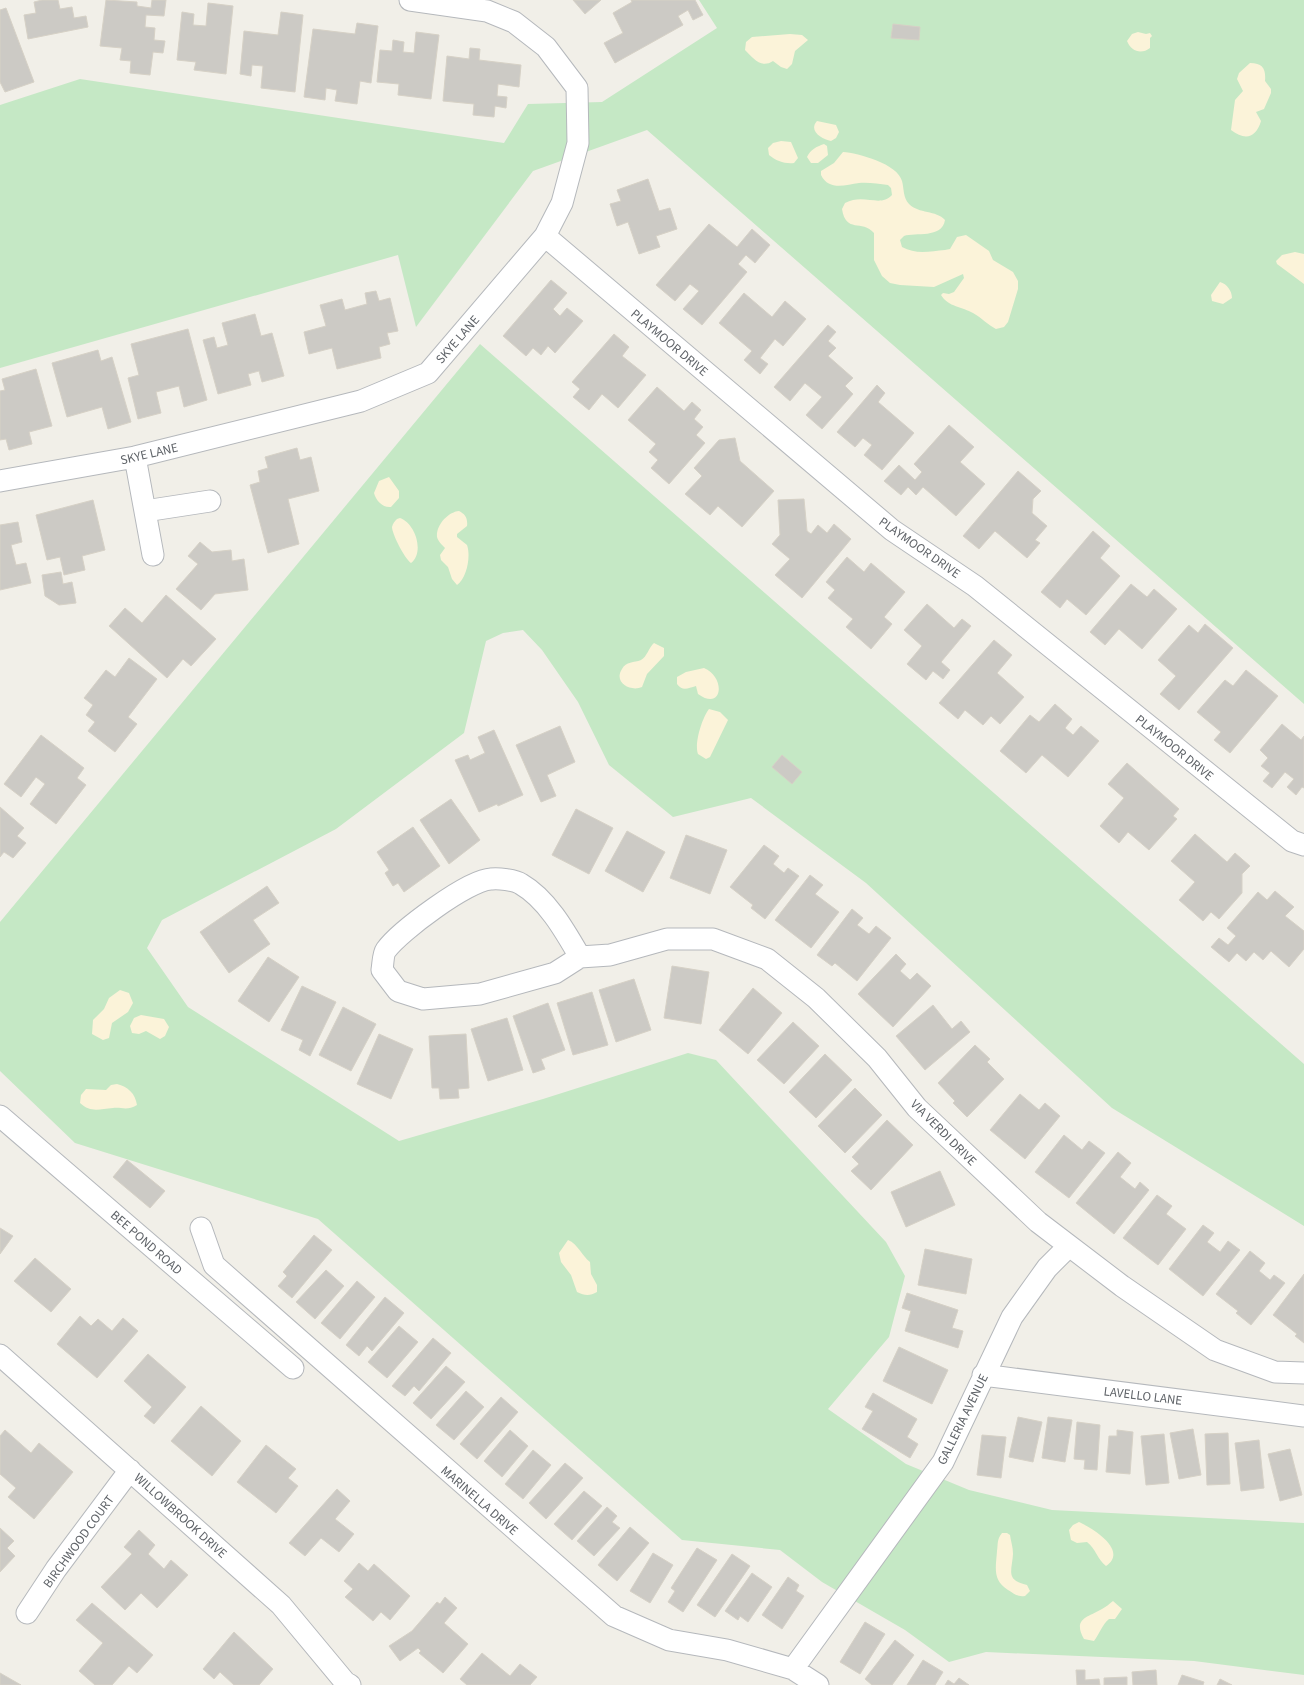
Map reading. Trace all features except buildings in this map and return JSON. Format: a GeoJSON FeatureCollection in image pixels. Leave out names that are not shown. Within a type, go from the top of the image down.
{"type":"FeatureCollection","features":[{"type":"Feature","properties":{"kind":"street","name":"SKYE LANE"},"geometry":{"type":"LineString","coordinates":[[0,481],[135,457],[361,401],[428,373],[545,236],[562,203],[578,143],[577,88],[546,48],[514,22],[487,12],[410,0]]}},
{"type":"Feature","properties":{"kind":"street","name":"PLAYMOOR DRIVE"},"geometry":{"type":"LineString","coordinates":[[545,236],[892,530],[975,586],[1292,841],[1304,845]]}},
{"type":"Feature","properties":{"kind":"street"},"geometry":{"type":"LineString","coordinates":[[135,457],[153,555]]}},
{"type":"Feature","properties":{"kind":"street"},"geometry":{"type":"LineString","coordinates":[[145,511],[210,501]]}},
{"type":"Feature","properties":{"kind":"street"},"geometry":{"type":"LineString","coordinates":[[490,879],[520,883],[542,901],[564,930],[580,956],[554,973],[480,994],[423,999],[398,991],[382,970],[385,951],[406,928],[458,892],[490,879]]}},
{"type":"Feature","properties":{"kind":"street","name":"VIA VERDI DRIVE"},"geometry":{"type":"LineString","coordinates":[[580,956],[610,955],[667,939],[713,939],[766,959],[816,998],[877,1058],[917,1108],[1038,1222],[1069,1246],[1122,1286],[1215,1350],[1275,1372],[1304,1373]]}},
{"type":"Feature","properties":{"kind":"street","name":"BEE POND ROAD"},"geometry":{"type":"LineString","coordinates":[[0,1116],[293,1368]]}},
{"type":"Feature","properties":{"kind":"street","name":"MARINELLA DRIVE"},"geometry":{"type":"LineString","coordinates":[[201,1228],[214,1265],[498,1516],[614,1616],[669,1640],[727,1650],[793,1669],[818,1685]]}},
{"type":"Feature","properties":{"kind":"street","name":"GALLERIA AVENUE"},"geometry":{"type":"LineString","coordinates":[[793,1669],[943,1462],[983,1375],[1012,1318],[1047,1268],[1069,1246]]}},
{"type":"Feature","properties":{"kind":"street","name":"WILLOWBROOK DRIVE"},"geometry":{"type":"LineString","coordinates":[[0,1355],[281,1605],[346,1684]]}},
{"type":"Feature","properties":{"kind":"street","name":"LAVELLO LANE"},"geometry":{"type":"LineString","coordinates":[[983,1375],[1304,1416]]}},
{"type":"Feature","properties":{"kind":"street","name":"BIRCHWOOD COURT"},"geometry":{"type":"LineString","coordinates":[[27,1613],[56,1569],[130,1470]]}},
{"type":"Feature","properties":{"kind":"green space"},"geometry":{"type":"Polygon","coordinates":[[[699,0],[1304,0],[1304,704],[647,130],[533,171],[416,327],[398,255],[0,368],[0,105],[80,79],[504,143],[528,104],[602,102],[717,28],[699,0]]]}},
{"type":"Feature","properties":{"kind":"green space"},"geometry":{"type":"Polygon","coordinates":[[[480,344],[1304,1064],[1304,1226],[1112,1108],[866,883],[751,798],[673,817],[609,765],[578,702],[542,650],[523,630],[503,633],[486,641],[464,733],[336,829],[162,920],[147,948],[188,1007],[399,1141],[543,1099],[688,1053],[716,1060],[886,1242],[905,1276],[889,1337],[828,1409],[906,1464],[969,1490],[1052,1510],[1304,1523],[1304,1675],[1194,1661],[986,1652],[949,1662],[905,1630],[822,1582],[780,1550],[682,1540],[318,1219],[75,1143],[0,1071],[0,922],[480,344]]]}},
{"type":"Feature","properties":{"kind":"sand"},"geometry":{"type":"Polygon","coordinates":[[[1138,32],[1146,34],[1150,33],[1152,36],[1150,38],[1150,48],[1147,50],[1137,51],[1131,47],[1127,41],[1132,34],[1138,32]]]}},
{"type":"Feature","properties":{"kind":"sand"},"geometry":{"type":"Polygon","coordinates":[[[790,34],[802,35],[808,40],[795,51],[792,64],[787,69],[781,67],[773,61],[765,64],[758,62],[745,50],[746,42],[752,37],[790,34]]]}},
{"type":"Feature","properties":{"kind":"sand"},"geometry":{"type":"Polygon","coordinates":[[[1250,63],[1258,64],[1263,68],[1265,73],[1265,81],[1271,89],[1271,93],[1264,109],[1256,112],[1261,121],[1259,127],[1249,136],[1241,136],[1231,130],[1235,100],[1243,91],[1237,79],[1239,73],[1250,63]]]}},
{"type":"Feature","properties":{"kind":"sand"},"geometry":{"type":"Polygon","coordinates":[[[817,121],[836,125],[839,132],[836,138],[831,141],[817,134],[814,128],[817,121]]]}},
{"type":"Feature","properties":{"kind":"sand"},"geometry":{"type":"Polygon","coordinates":[[[781,141],[791,142],[798,158],[794,163],[781,162],[769,155],[768,148],[773,143],[781,141]]]}},
{"type":"Feature","properties":{"kind":"sand"},"geometry":{"type":"Polygon","coordinates":[[[824,144],[827,146],[828,155],[818,163],[811,163],[807,157],[810,152],[824,144]]]}},
{"type":"Feature","properties":{"kind":"sand"},"geometry":{"type":"Polygon","coordinates":[[[843,152],[877,160],[893,169],[902,181],[905,196],[909,204],[918,209],[937,215],[945,220],[943,226],[934,232],[904,236],[900,240],[902,247],[918,252],[945,250],[950,249],[957,237],[966,235],[989,251],[993,260],[1013,272],[1018,281],[1018,289],[1008,322],[1004,327],[996,329],[973,313],[944,299],[941,295],[943,293],[949,294],[954,292],[964,278],[963,274],[934,287],[890,283],[882,276],[874,260],[874,233],[869,229],[851,224],[847,221],[844,217],[842,209],[845,203],[852,200],[859,199],[877,201],[887,199],[892,195],[891,188],[888,185],[870,183],[838,186],[824,180],[821,175],[821,171],[834,163],[843,152]]]}},
{"type":"Feature","properties":{"kind":"sand"},"geometry":{"type":"Polygon","coordinates":[[[1295,252],[1304,254],[1304,284],[1277,264],[1276,261],[1282,255],[1295,252]]]}},
{"type":"Feature","properties":{"kind":"sand"},"geometry":{"type":"Polygon","coordinates":[[[1220,282],[1227,286],[1232,295],[1232,298],[1223,304],[1212,301],[1211,295],[1220,282]]]}},
{"type":"Feature","properties":{"kind":"sand"},"geometry":{"type":"Polygon","coordinates":[[[389,477],[399,491],[399,498],[391,507],[380,503],[376,499],[374,493],[379,481],[389,477]]]}},
{"type":"Feature","properties":{"kind":"sand"},"geometry":{"type":"Polygon","coordinates":[[[459,511],[466,517],[467,526],[457,534],[457,537],[467,545],[469,555],[466,572],[457,585],[452,579],[448,567],[441,560],[440,555],[445,548],[437,537],[437,532],[438,528],[447,517],[459,511]]]}},
{"type":"Feature","properties":{"kind":"sand"},"geometry":{"type":"Polygon","coordinates":[[[400,518],[410,526],[414,532],[418,545],[415,558],[411,563],[402,552],[392,527],[393,523],[400,518]]]}},
{"type":"Feature","properties":{"kind":"sand"},"geometry":{"type":"Polygon","coordinates":[[[654,643],[664,648],[664,656],[647,674],[642,687],[633,688],[624,685],[621,682],[620,674],[624,666],[628,663],[643,659],[654,643]]]}},
{"type":"Feature","properties":{"kind":"sand"},"geometry":{"type":"Polygon","coordinates":[[[704,668],[711,672],[716,678],[719,691],[717,696],[713,699],[706,698],[698,694],[696,686],[684,689],[677,684],[677,677],[686,672],[704,668]]]}},
{"type":"Feature","properties":{"kind":"sand"},"geometry":{"type":"Polygon","coordinates":[[[709,709],[720,712],[728,720],[710,757],[706,759],[698,754],[697,744],[701,725],[709,709]]]}},
{"type":"Feature","properties":{"kind":"sand"},"geometry":{"type":"Polygon","coordinates":[[[120,990],[129,993],[133,1003],[128,1012],[112,1023],[109,1038],[103,1040],[92,1034],[93,1020],[104,1009],[109,998],[120,990]]]}},
{"type":"Feature","properties":{"kind":"sand"},"geometry":{"type":"Polygon","coordinates":[[[141,1015],[164,1019],[169,1027],[165,1036],[160,1039],[146,1031],[139,1034],[132,1033],[130,1026],[134,1018],[141,1015]]]}},
{"type":"Feature","properties":{"kind":"sand"},"geometry":{"type":"Polygon","coordinates":[[[117,1084],[133,1094],[137,1105],[127,1108],[95,1110],[80,1103],[81,1095],[86,1089],[106,1090],[111,1085],[117,1084]]]}},
{"type":"Feature","properties":{"kind":"sand"},"geometry":{"type":"Polygon","coordinates":[[[568,1240],[575,1244],[590,1262],[591,1274],[597,1285],[597,1292],[587,1295],[577,1292],[571,1275],[561,1262],[559,1253],[568,1240]]]}},
{"type":"Feature","properties":{"kind":"sand"},"geometry":{"type":"Polygon","coordinates":[[[1079,1522],[1099,1534],[1111,1547],[1113,1553],[1112,1560],[1106,1566],[1087,1542],[1077,1543],[1071,1540],[1069,1530],[1073,1525],[1079,1522]]]}},
{"type":"Feature","properties":{"kind":"sand"},"geometry":{"type":"Polygon","coordinates":[[[1002,1533],[1007,1533],[1010,1535],[1013,1551],[1011,1574],[1015,1580],[1027,1585],[1030,1591],[1025,1596],[1018,1596],[1008,1590],[999,1582],[997,1577],[996,1568],[998,1543],[999,1537],[1002,1533]]]}},
{"type":"Feature","properties":{"kind":"sand"},"geometry":{"type":"Polygon","coordinates":[[[1113,1601],[1122,1609],[1115,1619],[1109,1619],[1107,1621],[1094,1641],[1084,1639],[1080,1627],[1081,1622],[1087,1616],[1113,1601]]]}}]}
